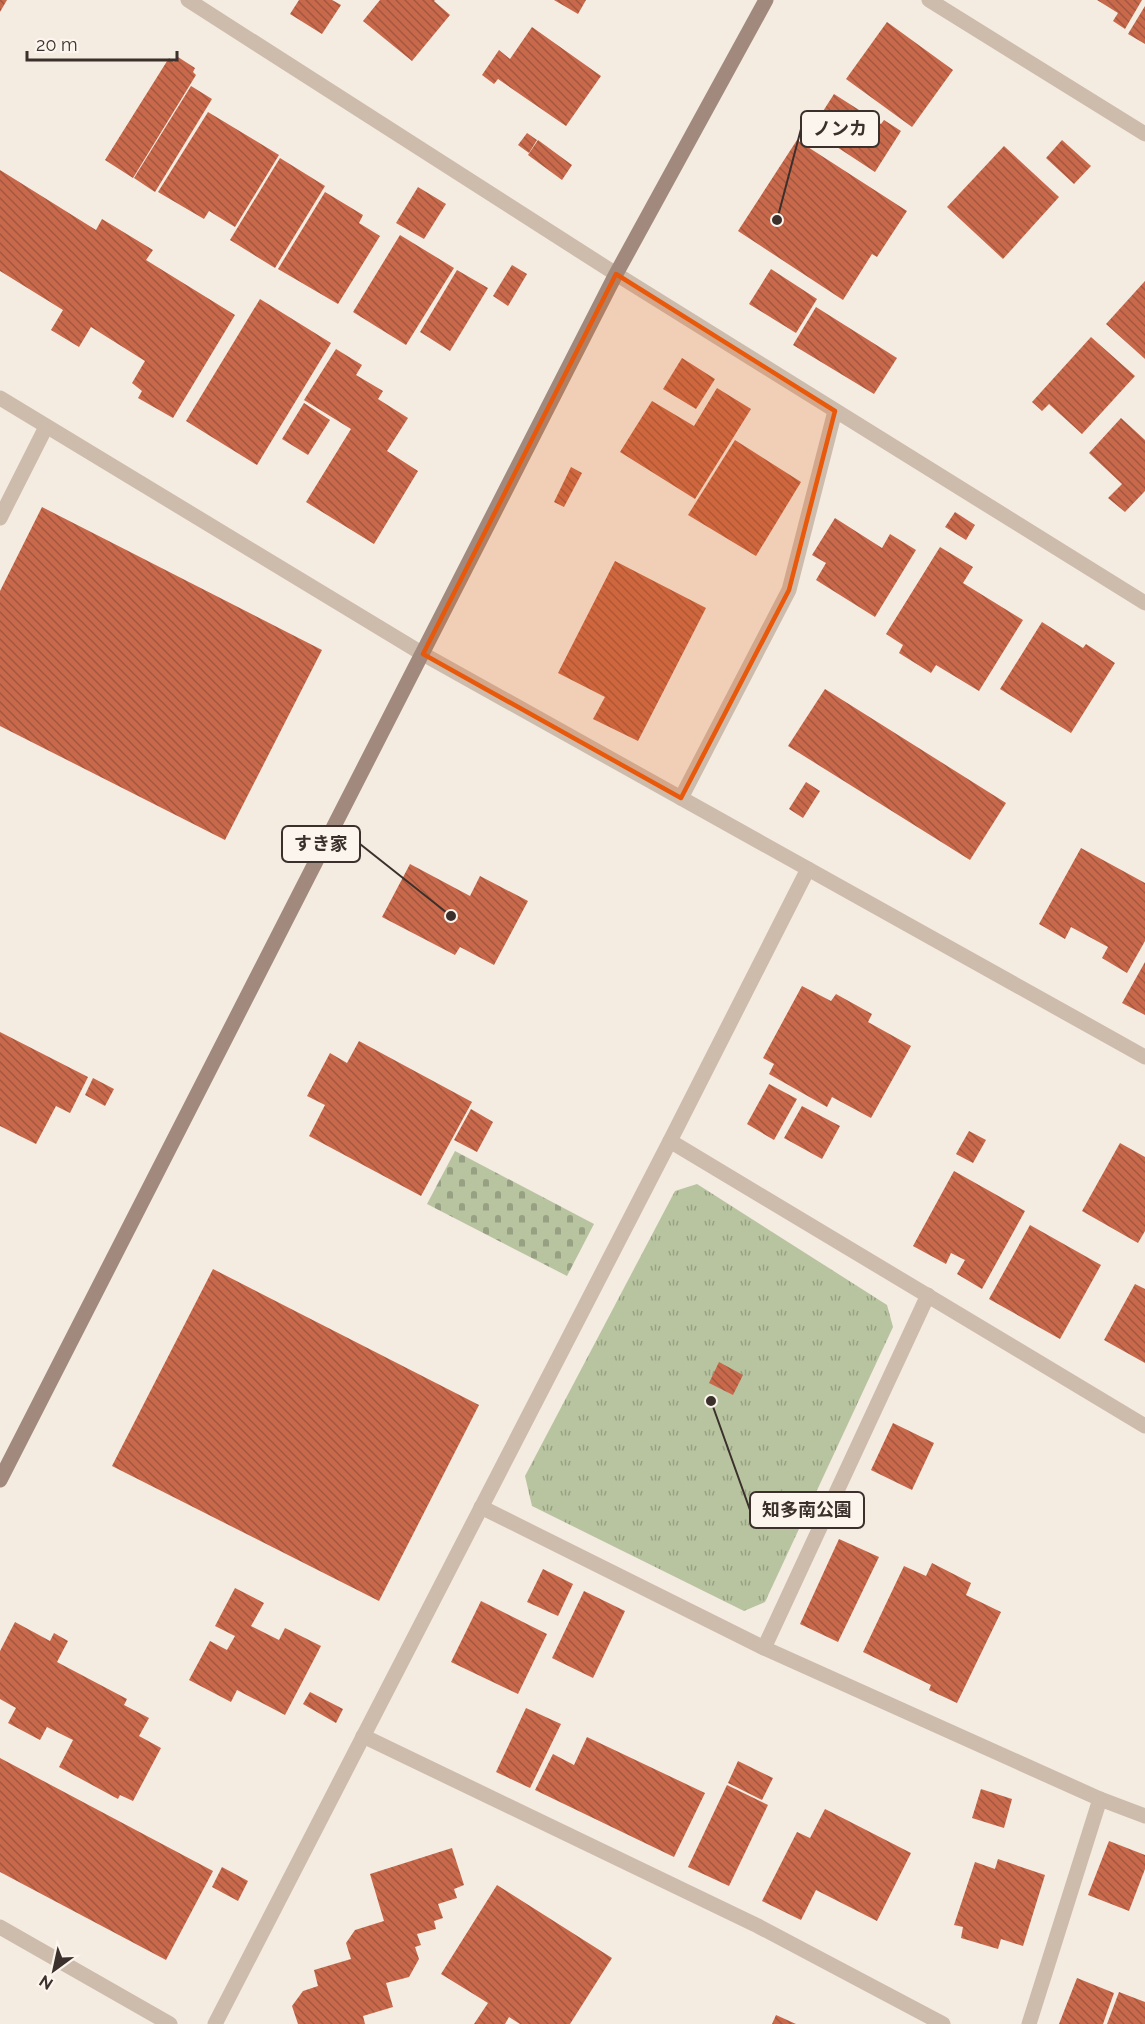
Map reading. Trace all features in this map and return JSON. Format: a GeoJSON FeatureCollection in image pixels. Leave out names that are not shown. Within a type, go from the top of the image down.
{"type":"FeatureCollection","features":[{"type":"Feature","properties":{"kind":"street"},"geometry":{"type":"LineString","coordinates":[[188,0],[616,274],[1145,603]]}},
{"type":"Feature","properties":{"kind":"street"},"geometry":{"type":"LineString","coordinates":[[0,1479],[616,274],[766,0]]}},
{"type":"Feature","properties":{"kind":"street"},"geometry":{"type":"LineString","coordinates":[[929,0],[1145,134]]}},
{"type":"Feature","properties":{"kind":"street"},"geometry":{"type":"LineString","coordinates":[[0,398],[423,654],[1145,1057]]}},
{"type":"Feature","properties":{"kind":"street"},"geometry":{"type":"LineString","coordinates":[[681,798],[789,590],[835,411]]}},
{"type":"Feature","properties":{"kind":"street"},"geometry":{"type":"LineString","coordinates":[[0,518],[46,427]]}},
{"type":"Feature","properties":{"kind":"street"},"geometry":{"type":"LineString","coordinates":[[215,2024],[808,869]]}},
{"type":"Feature","properties":{"kind":"street"},"geometry":{"type":"LineString","coordinates":[[670,1141],[1145,1426]]}},
{"type":"Feature","properties":{"kind":"street"},"geometry":{"type":"LineString","coordinates":[[764,1648],[928,1295]]}},
{"type":"Feature","properties":{"kind":"street"},"geometry":{"type":"LineString","coordinates":[[481,1507],[764,1648],[1100,1799],[1145,1816]]}},
{"type":"Feature","properties":{"kind":"street"},"geometry":{"type":"LineString","coordinates":[[363,1736],[758,1926],[943,2024]]}},
{"type":"Feature","properties":{"kind":"street"},"geometry":{"type":"LineString","coordinates":[[1029,2024],[1100,1799]]}},
{"type":"Feature","properties":{"kind":"street"},"geometry":{"type":"LineString","coordinates":[[0,1928],[170,2024]]}},
{"type":"Feature","properties":{"kind":"highlighted area"},"geometry":{"type":"Polygon","coordinates":[[[616,274],[835,411],[789,590],[681,798],[423,654],[616,274]]]}},
{"type":"Feature","properties":{"kind":"green space"},"geometry":{"type":"Polygon","coordinates":[[[455,1151],[594,1224],[567,1276],[427,1204],[455,1151]]]}},
{"type":"Feature","properties":{"kind":"green space"},"geometry":{"type":"Polygon","coordinates":[[[697,1184],[887,1305],[893,1327],[765,1602],[744,1611],[532,1506],[525,1476],[675,1191],[697,1184]]]}},
{"type":"Feature","properties":{"kind":"building"},"geometry":{"type":"Polygon","coordinates":[[[0,0],[7,0],[0,12],[0,0]]]}},
{"type":"Feature","properties":{"kind":"building"},"geometry":{"type":"Polygon","coordinates":[[[299,0],[332,0],[341,5],[322,34],[290,14],[299,0]]]}},
{"type":"Feature","properties":{"kind":"building"},"geometry":{"type":"Polygon","coordinates":[[[380,0],[435,0],[450,15],[412,61],[363,21],[380,0]]]}},
{"type":"Feature","properties":{"kind":"building"},"geometry":{"type":"Polygon","coordinates":[[[554,0],[586,0],[578,14],[554,0]]]}},
{"type":"Feature","properties":{"kind":"building"},"geometry":{"type":"Polygon","coordinates":[[[1097,0],[1142,0],[1125,29],[1113,21],[1118,13],[1097,0]]]}},
{"type":"Feature","properties":{"kind":"building"},"geometry":{"type":"Polygon","coordinates":[[[1145,6],[1145,44],[1128,34],[1145,6]]]}},
{"type":"Feature","properties":{"kind":"building"},"geometry":{"type":"Polygon","coordinates":[[[887,22],[953,70],[912,127],[846,79],[887,22]]]}},
{"type":"Feature","properties":{"kind":"building"},"geometry":{"type":"Polygon","coordinates":[[[532,27],[601,76],[566,126],[498,79],[494,84],[482,75],[499,50],[510,59],[532,27]]]}},
{"type":"Feature","properties":{"kind":"building"},"geometry":{"type":"Polygon","coordinates":[[[178,57],[195,68],[193,72],[196,75],[133,178],[105,160],[169,58],[174,62],[178,57]]]}},
{"type":"Feature","properties":{"kind":"building"},"geometry":{"type":"Polygon","coordinates":[[[191,86],[212,99],[155,192],[134,178],[191,86]]]}},
{"type":"Feature","properties":{"kind":"building"},"geometry":{"type":"Polygon","coordinates":[[[834,94],[881,124],[884,120],[901,131],[875,172],[811,130],[834,94]]]}},
{"type":"Feature","properties":{"kind":"building"},"geometry":{"type":"Polygon","coordinates":[[[208,112],[279,155],[235,227],[209,211],[204,219],[158,192],[208,112]]]}},
{"type":"Feature","properties":{"kind":"building"},"geometry":{"type":"Polygon","coordinates":[[[527,133],[537,140],[529,153],[518,145],[527,133]]]}},
{"type":"Feature","properties":{"kind":"building"},"geometry":{"type":"Polygon","coordinates":[[[538,140],[572,165],[562,180],[528,155],[538,140]]]}},
{"type":"Feature","properties":{"kind":"building"},"geometry":{"type":"Polygon","coordinates":[[[797,140],[907,211],[877,257],[872,254],[843,300],[738,231],[797,140]]]}},
{"type":"Feature","properties":{"kind":"building"},"geometry":{"type":"Polygon","coordinates":[[[1062,140],[1091,166],[1074,184],[1046,158],[1062,140]]]}},
{"type":"Feature","properties":{"kind":"building"},"geometry":{"type":"Polygon","coordinates":[[[1004,146],[1059,197],[1003,259],[947,207],[1004,146]]]}},
{"type":"Feature","properties":{"kind":"building"},"geometry":{"type":"Polygon","coordinates":[[[280,158],[325,186],[275,268],[230,240],[280,158]]]}},
{"type":"Feature","properties":{"kind":"building"},"geometry":{"type":"Polygon","coordinates":[[[0,170],[96,230],[102,219],[153,250],[146,260],[235,315],[173,418],[138,398],[142,391],[132,383],[145,361],[91,327],[79,347],[51,330],[63,310],[0,271],[0,170]]]}},
{"type":"Feature","properties":{"kind":"building"},"geometry":{"type":"Polygon","coordinates":[[[418,187],[446,204],[424,239],[396,223],[418,187]]]}},
{"type":"Feature","properties":{"kind":"building"},"geometry":{"type":"Polygon","coordinates":[[[325,192],[363,215],[359,223],[380,236],[338,304],[278,269],[325,192]]]}},
{"type":"Feature","properties":{"kind":"building"},"geometry":{"type":"Polygon","coordinates":[[[400,235],[454,268],[406,345],[353,312],[400,235]]]}},
{"type":"Feature","properties":{"kind":"building"},"geometry":{"type":"Polygon","coordinates":[[[512,265],[527,274],[508,306],[493,296],[512,265]]]}},
{"type":"Feature","properties":{"kind":"building"},"geometry":{"type":"Polygon","coordinates":[[[771,269],[817,299],[796,333],[749,304],[771,269]]]}},
{"type":"Feature","properties":{"kind":"building"},"geometry":{"type":"Polygon","coordinates":[[[457,270],[488,288],[450,351],[420,332],[457,270]]]}},
{"type":"Feature","properties":{"kind":"building"},"geometry":{"type":"Polygon","coordinates":[[[1145,281],[1145,359],[1106,324],[1145,281]]]}},
{"type":"Feature","properties":{"kind":"building"},"geometry":{"type":"Polygon","coordinates":[[[260,299],[331,343],[257,465],[186,421],[260,299]]]}},
{"type":"Feature","properties":{"kind":"building"},"geometry":{"type":"Polygon","coordinates":[[[816,307],[897,358],[874,394],[793,345],[816,307]]]}},
{"type":"Feature","properties":{"kind":"building"},"geometry":{"type":"Polygon","coordinates":[[[1091,337],[1135,376],[1082,434],[1049,404],[1042,411],[1032,402],[1091,337]]]}},
{"type":"Feature","properties":{"kind":"building"},"geometry":{"type":"Polygon","coordinates":[[[336,349],[362,365],[356,375],[383,391],[378,399],[408,418],[387,451],[418,471],[374,544],[306,502],[351,429],[304,400],[336,349]]]}},
{"type":"Feature","properties":{"kind":"building"},"geometry":{"type":"Polygon","coordinates":[[[682,358],[715,379],[696,409],[663,389],[682,358]]]}},
{"type":"Feature","properties":{"kind":"building"},"geometry":{"type":"Polygon","coordinates":[[[717,388],[751,409],[695,499],[620,452],[652,401],[694,426],[717,388]]]}},
{"type":"Feature","properties":{"kind":"building"},"geometry":{"type":"Polygon","coordinates":[[[304,403],[330,420],[308,455],[282,439],[304,403]]]}},
{"type":"Feature","properties":{"kind":"building"},"geometry":{"type":"Polygon","coordinates":[[[1121,418],[1145,440],[1145,491],[1125,512],[1108,498],[1122,484],[1089,453],[1121,418]]]}},
{"type":"Feature","properties":{"kind":"building"},"geometry":{"type":"Polygon","coordinates":[[[735,440],[801,482],[756,556],[688,515],[735,440]]]}},
{"type":"Feature","properties":{"kind":"building"},"geometry":{"type":"Polygon","coordinates":[[[571,467],[582,473],[564,507],[554,502],[571,467]]]}},
{"type":"Feature","properties":{"kind":"building"},"geometry":{"type":"Polygon","coordinates":[[[42,507],[322,650],[225,840],[0,726],[0,591],[42,507]]]}},
{"type":"Feature","properties":{"kind":"building"},"geometry":{"type":"Polygon","coordinates":[[[955,512],[975,525],[966,540],[945,527],[955,512]]]}},
{"type":"Feature","properties":{"kind":"building"},"geometry":{"type":"Polygon","coordinates":[[[835,518],[882,548],[890,534],[916,550],[875,617],[816,580],[826,563],[812,555],[835,518]]]}},
{"type":"Feature","properties":{"kind":"building"},"geometry":{"type":"Polygon","coordinates":[[[940,547],[973,567],[963,583],[1023,620],[979,691],[936,665],[931,673],[899,653],[903,645],[886,634],[940,547]]]}},
{"type":"Feature","properties":{"kind":"building"},"geometry":{"type":"Polygon","coordinates":[[[615,561],[706,608],[638,741],[593,719],[605,697],[558,673],[615,561]]]}},
{"type":"Feature","properties":{"kind":"building"},"geometry":{"type":"Polygon","coordinates":[[[1042,622],[1083,648],[1086,644],[1115,663],[1071,733],[1000,689],[1042,622]]]}},
{"type":"Feature","properties":{"kind":"building"},"geometry":{"type":"Polygon","coordinates":[[[825,689],[1006,803],[970,860],[788,746],[825,689]]]}},
{"type":"Feature","properties":{"kind":"building"},"geometry":{"type":"Polygon","coordinates":[[[806,782],[820,791],[803,818],[789,809],[806,782]]]}},
{"type":"Feature","properties":{"kind":"building"},"geometry":{"type":"Polygon","coordinates":[[[1081,848],[1145,883],[1145,941],[1127,973],[1102,958],[1108,947],[1071,927],[1065,939],[1039,924],[1081,848]]]}},
{"type":"Feature","properties":{"kind":"building"},"geometry":{"type":"Polygon","coordinates":[[[410,864],[470,896],[480,876],[528,901],[494,965],[460,947],[455,955],[382,917],[410,864]]]}},
{"type":"Feature","properties":{"kind":"building"},"geometry":{"type":"Polygon","coordinates":[[[1145,962],[1145,1015],[1122,1003],[1145,962]]]}},
{"type":"Feature","properties":{"kind":"building"},"geometry":{"type":"Polygon","coordinates":[[[802,986],[831,1001],[836,994],[872,1014],[868,1022],[911,1046],[871,1118],[832,1097],[827,1107],[769,1074],[774,1064],[763,1058],[802,986]]]}},
{"type":"Feature","properties":{"kind":"building"},"geometry":{"type":"Polygon","coordinates":[[[0,1032],[88,1077],[70,1113],[56,1106],[36,1144],[0,1126],[0,1032]]]}},
{"type":"Feature","properties":{"kind":"building"},"geometry":{"type":"Polygon","coordinates":[[[359,1041],[472,1102],[421,1196],[309,1136],[325,1105],[307,1096],[330,1053],[347,1063],[359,1041]]]}},
{"type":"Feature","properties":{"kind":"building"},"geometry":{"type":"Polygon","coordinates":[[[93,1078],[114,1089],[105,1106],[85,1095],[93,1078]]]}},
{"type":"Feature","properties":{"kind":"building"},"geometry":{"type":"Polygon","coordinates":[[[769,1084],[797,1099],[774,1140],[747,1124],[769,1084]]]}},
{"type":"Feature","properties":{"kind":"building"},"geometry":{"type":"Polygon","coordinates":[[[802,1106],[840,1126],[822,1159],[784,1138],[802,1106]]]}},
{"type":"Feature","properties":{"kind":"building"},"geometry":{"type":"Polygon","coordinates":[[[471,1109],[493,1122],[477,1152],[454,1140],[471,1109]]]}},
{"type":"Feature","properties":{"kind":"building"},"geometry":{"type":"Polygon","coordinates":[[[969,1131],[986,1140],[973,1163],[956,1154],[969,1131]]]}},
{"type":"Feature","properties":{"kind":"building"},"geometry":{"type":"Polygon","coordinates":[[[1120,1143],[1145,1157],[1145,1231],[1138,1243],[1082,1211],[1120,1143]]]}},
{"type":"Feature","properties":{"kind":"building"},"geometry":{"type":"Polygon","coordinates":[[[954,1171],[1025,1211],[982,1289],[957,1274],[965,1260],[951,1253],[946,1264],[913,1246],[954,1171]]]}},
{"type":"Feature","properties":{"kind":"building"},"geometry":{"type":"Polygon","coordinates":[[[1030,1225],[1101,1265],[1060,1339],[989,1299],[1030,1225]]]}},
{"type":"Feature","properties":{"kind":"building"},"geometry":{"type":"Polygon","coordinates":[[[213,1269],[479,1405],[379,1601],[112,1466],[213,1269]]]}},
{"type":"Feature","properties":{"kind":"building"},"geometry":{"type":"Polygon","coordinates":[[[1135,1284],[1145,1289],[1145,1363],[1104,1340],[1135,1284]]]}},
{"type":"Feature","properties":{"kind":"building"},"geometry":{"type":"Polygon","coordinates":[[[719,1362],[743,1375],[733,1395],[709,1383],[719,1362]]]}},
{"type":"Feature","properties":{"kind":"building"},"geometry":{"type":"Polygon","coordinates":[[[893,1423],[934,1443],[912,1490],[871,1470],[893,1423]]]}},
{"type":"Feature","properties":{"kind":"building"},"geometry":{"type":"Polygon","coordinates":[[[839,1539],[879,1557],[838,1642],[800,1624],[839,1539]]]}},
{"type":"Feature","properties":{"kind":"building"},"geometry":{"type":"Polygon","coordinates":[[[932,1563],[971,1583],[966,1595],[1001,1612],[957,1703],[929,1690],[931,1685],[863,1652],[904,1566],[926,1576],[932,1563]]]}},
{"type":"Feature","properties":{"kind":"building"},"geometry":{"type":"Polygon","coordinates":[[[543,1569],[573,1584],[558,1616],[527,1602],[543,1569]]]}},
{"type":"Feature","properties":{"kind":"building"},"geometry":{"type":"Polygon","coordinates":[[[235,1588],[264,1603],[251,1626],[279,1640],[285,1628],[321,1646],[285,1715],[237,1690],[231,1702],[189,1680],[210,1641],[227,1650],[235,1636],[215,1626],[235,1588]]]}},
{"type":"Feature","properties":{"kind":"building"},"geometry":{"type":"Polygon","coordinates":[[[584,1591],[625,1611],[593,1678],[552,1658],[584,1591]]]}},
{"type":"Feature","properties":{"kind":"building"},"geometry":{"type":"Polygon","coordinates":[[[481,1601],[547,1634],[518,1694],[451,1662],[481,1601]]]}},
{"type":"Feature","properties":{"kind":"building"},"geometry":{"type":"Polygon","coordinates":[[[15,1622],[50,1641],[54,1633],[68,1641],[57,1662],[127,1699],[124,1705],[149,1718],[139,1736],[161,1748],[133,1801],[120,1795],[118,1799],[59,1767],[73,1740],[47,1727],[40,1740],[8,1723],[16,1708],[0,1699],[0,1651],[15,1622]]]}},
{"type":"Feature","properties":{"kind":"building"},"geometry":{"type":"Polygon","coordinates":[[[310,1692],[343,1709],[336,1723],[303,1704],[310,1692]]]}},
{"type":"Feature","properties":{"kind":"building"},"geometry":{"type":"Polygon","coordinates":[[[526,1708],[561,1724],[530,1788],[496,1772],[526,1708]]]}},
{"type":"Feature","properties":{"kind":"building"},"geometry":{"type":"Polygon","coordinates":[[[587,1737],[705,1793],[674,1857],[535,1790],[553,1754],[574,1765],[587,1737]]]}},
{"type":"Feature","properties":{"kind":"building"},"geometry":{"type":"Polygon","coordinates":[[[0,1758],[213,1871],[166,1960],[0,1872],[0,1758]]]}},
{"type":"Feature","properties":{"kind":"building"},"geometry":{"type":"Polygon","coordinates":[[[738,1761],[773,1778],[762,1800],[728,1783],[738,1761]]]}},
{"type":"Feature","properties":{"kind":"building"},"geometry":{"type":"Polygon","coordinates":[[[727,1785],[768,1805],[729,1886],[688,1867],[727,1785]]]}},
{"type":"Feature","properties":{"kind":"building"},"geometry":{"type":"Polygon","coordinates":[[[981,1789],[1012,1799],[1004,1828],[972,1818],[981,1789]]]}},
{"type":"Feature","properties":{"kind":"building"},"geometry":{"type":"Polygon","coordinates":[[[825,1809],[911,1853],[877,1921],[816,1890],[801,1920],[762,1901],[797,1832],[810,1838],[825,1809]]]}},
{"type":"Feature","properties":{"kind":"building"},"geometry":{"type":"Polygon","coordinates":[[[1109,1841],[1145,1855],[1145,1869],[1129,1911],[1088,1895],[1109,1841]]]}},
{"type":"Feature","properties":{"kind":"building"},"geometry":{"type":"Polygon","coordinates":[[[452,1848],[464,1885],[454,1889],[457,1898],[438,1904],[443,1918],[434,1921],[436,1929],[417,1934],[421,1945],[415,1947],[419,1959],[409,1977],[386,1983],[393,2007],[363,2016],[365,2024],[298,2024],[292,2006],[303,1991],[318,1986],[314,1970],[351,1959],[346,1943],[355,1930],[384,1921],[370,1874],[452,1848]]]}},
{"type":"Feature","properties":{"kind":"building"},"geometry":{"type":"Polygon","coordinates":[[[998,1859],[1045,1875],[1023,1946],[1001,1939],[998,1949],[961,1938],[963,1927],[954,1925],[975,1862],[995,1869],[998,1859]]]}},
{"type":"Feature","properties":{"kind":"building"},"geometry":{"type":"Polygon","coordinates":[[[222,1867],[248,1881],[238,1901],[212,1887],[222,1867]]]}},
{"type":"Feature","properties":{"kind":"building"},"geometry":{"type":"Polygon","coordinates":[[[497,1885],[612,1958],[570,2024],[520,2024],[509,2017],[505,2024],[474,2024],[488,2003],[441,1974],[497,1885]]]}},
{"type":"Feature","properties":{"kind":"building"},"geometry":{"type":"Polygon","coordinates":[[[1077,1978],[1114,1993],[1103,2024],[1059,2024],[1077,1978]]]}},
{"type":"Feature","properties":{"kind":"building"},"geometry":{"type":"Polygon","coordinates":[[[1119,1992],[1145,2002],[1145,2024],[1107,2024],[1119,1992]]]}},
{"type":"Feature","properties":{"kind":"building"},"geometry":{"type":"Polygon","coordinates":[[[776,2015],[796,2024],[772,2024],[776,2015]]]}},
{"type":"Feature","properties":{"kind":"place","name":"ノンカ"},"geometry":{"type":"Point","coordinates":[777,220]}},
{"type":"Feature","properties":{"kind":"place","name":"すき家"},"geometry":{"type":"Point","coordinates":[451,916]}},
{"type":"Feature","properties":{"kind":"place","name":"知多南公園"},"geometry":{"type":"Point","coordinates":[711,1401]}}]}
